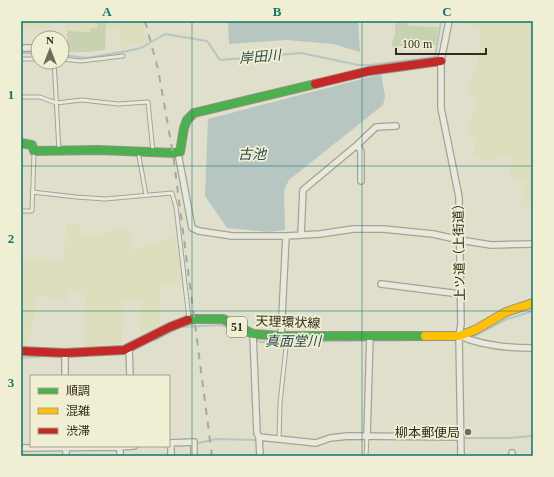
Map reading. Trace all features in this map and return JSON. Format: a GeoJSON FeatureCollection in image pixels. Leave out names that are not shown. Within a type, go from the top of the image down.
{"type":"FeatureCollection","features":[{"type":"Feature","properties":{"kind":"main road"},"geometry":{"type":"LineString","coordinates":[[21,143],[32,145],[34,151],[59,149],[138,151],[173,154],[180,152],[184,128],[187,120],[194,114],[369,71],[441,61]]}},
{"type":"Feature","properties":{"kind":"main road","name":"天理環状線"},"geometry":{"type":"LineString","coordinates":[[21,351],[65,354],[124,350],[170,327],[195,319],[223,319],[253,334],[284,336],[460,336],[470,333],[510,310],[533,302]]}},
{"type":"Feature","properties":{"kind":"street","name":"上ツ道（上街道）"},"geometry":{"type":"LineString","coordinates":[[449,21],[441,61],[441,108],[459,197],[461,456]]}},
{"type":"Feature","properties":{"kind":"street"},"geometry":{"type":"LineString","coordinates":[[301,235],[303,190],[357,145],[376,127],[396,126]]}},
{"type":"Feature","properties":{"kind":"street"},"geometry":{"type":"LineString","coordinates":[[357,145],[361,151],[361,180]]}},
{"type":"Feature","properties":{"kind":"street"},"geometry":{"type":"LineString","coordinates":[[178,153],[192,228],[199,231],[232,236],[286,236],[353,229],[383,229],[433,234],[491,245],[533,244]]}},
{"type":"Feature","properties":{"kind":"street"},"geometry":{"type":"LineString","coordinates":[[284,336],[286,236]]}},
{"type":"Feature","properties":{"kind":"street"},"geometry":{"type":"LineString","coordinates":[[381,284],[460,294]]}},
{"type":"Feature","properties":{"kind":"street"},"geometry":{"type":"LineString","coordinates":[[253,334],[257,433],[259,437],[260,456]]}},
{"type":"Feature","properties":{"kind":"street"},"geometry":{"type":"LineString","coordinates":[[367,436],[370,335]]}},
{"type":"Feature","properties":{"kind":"street"},"geometry":{"type":"LineString","coordinates":[[460,336],[504,348],[533,348]]}},
{"type":"Feature","properties":{"kind":"street"},"geometry":{"type":"LineString","coordinates":[[129,347],[130,375]]}},
{"type":"Feature","properties":{"kind":"street"},"geometry":{"type":"LineString","coordinates":[[65,354],[65,375]]}},
{"type":"Feature","properties":{"kind":"street"},"geometry":{"type":"LineString","coordinates":[[259,437],[316,443],[330,438],[348,436],[460,437]]}},
{"type":"Feature","properties":{"kind":"street"},"geometry":{"type":"LineString","coordinates":[[171,456],[170,443],[194,442],[194,456]]}},
{"type":"Feature","properties":{"kind":"street"},"geometry":{"type":"LineString","coordinates":[[66,447],[66,456]]}},
{"type":"Feature","properties":{"kind":"street"},"geometry":{"type":"LineString","coordinates":[[21,448],[120,447],[120,456]]}},
{"type":"Feature","properties":{"kind":"lane"},"geometry":{"type":"LineString","coordinates":[[70,60],[81,61],[123,56]]}},
{"type":"Feature","properties":{"kind":"lane"},"geometry":{"type":"LineString","coordinates":[[55,70],[59,149]]}},
{"type":"Feature","properties":{"kind":"lane"},"geometry":{"type":"LineString","coordinates":[[21,97],[40,97],[56,102],[82,100],[118,104],[148,102],[153,152]]}},
{"type":"Feature","properties":{"kind":"lane"},"geometry":{"type":"LineString","coordinates":[[21,211],[32,210],[34,151]]}},
{"type":"Feature","properties":{"kind":"lane"},"geometry":{"type":"LineString","coordinates":[[138,151],[146,195]]}},
{"type":"Feature","properties":{"kind":"lane"},"geometry":{"type":"LineString","coordinates":[[32,192],[76,198],[105,199],[172,193],[176,206],[190,320]]}},
{"type":"Feature","properties":{"kind":"lane"},"geometry":{"type":"LineString","coordinates":[[279,439],[284,336]]}},
{"type":"Feature","properties":{"kind":"lane"},"geometry":{"type":"LineString","coordinates":[[366,456],[367,436]]}},
{"type":"Feature","properties":{"kind":"green space"},"geometry":{"type":"Polygon","coordinates":[[[21,21],[50,21],[50,28],[21,28],[21,21]]]}},
{"type":"Feature","properties":{"kind":"green space"},"geometry":{"type":"Polygon","coordinates":[[[55,21],[97,21],[97,28],[90,32],[70,31],[67,30],[66,23],[55,23],[55,21]]]}},
{"type":"Feature","properties":{"kind":"green space"},"geometry":{"type":"Polygon","coordinates":[[[97,21],[106,21],[105,50],[70,52],[70,31],[90,32],[90,28],[97,28],[97,21]]]}},
{"type":"Feature","properties":{"kind":"green space"},"geometry":{"type":"Polygon","coordinates":[[[106,21],[143,21],[148,42],[120,48],[120,29],[106,29],[106,21]]]}},
{"type":"Feature","properties":{"kind":"green space"},"geometry":{"type":"Polygon","coordinates":[[[395,21],[409,21],[408,26],[438,27],[436,45],[408,45],[391,47],[395,34],[395,21]]]}},
{"type":"Feature","properties":{"kind":"green space"},"geometry":{"type":"Polygon","coordinates":[[[409,21],[438,21],[438,27],[408,26],[409,21]]]}},
{"type":"Feature","properties":{"kind":"green space"},"geometry":{"type":"Polygon","coordinates":[[[468,21],[533,21],[533,207],[521,206],[525,181],[509,177],[512,158],[498,156],[496,162],[473,157],[475,140],[468,136],[476,95],[466,94],[471,75],[477,70],[481,28],[468,25],[468,21]]]}},
{"type":"Feature","properties":{"kind":"green space"},"geometry":{"type":"Polygon","coordinates":[[[66,224],[81,225],[80,234],[102,234],[128,228],[134,251],[162,239],[175,237],[183,286],[161,286],[161,327],[140,337],[141,300],[123,300],[122,345],[84,349],[86,296],[70,288],[66,301],[38,295],[28,347],[21,347],[21,261],[29,258],[48,258],[64,262],[66,224]]]}},
{"type":"Feature","properties":{"kind":"green space"},"geometry":{"type":"Polygon","coordinates":[[[21,452],[63,452],[63,456],[21,456],[21,452]]]}},
{"type":"Feature","properties":{"kind":"water"},"geometry":{"type":"Polygon","coordinates":[[[228,21],[358,21],[360,52],[333,44],[286,40],[229,44],[228,21]]]}},
{"type":"Feature","properties":{"kind":"water","name":"古池"},"geometry":{"type":"Polygon","coordinates":[[[381,74],[385,96],[383,105],[289,180],[284,190],[285,230],[269,232],[227,228],[205,196],[208,119],[381,74]]]}},
{"type":"Feature","properties":{"kind":"waterway","name":"岸田川"},"geometry":{"type":"LineString","coordinates":[[70,56],[87,58],[141,48],[165,34],[207,41],[220,60],[301,53],[358,65],[370,65],[435,57],[441,21]]}},
{"type":"Feature","properties":{"kind":"waterway","name":"岸田川"},"geometry":{"type":"LineString","coordinates":[[21,53],[30,53]]}},
{"type":"Feature","properties":{"kind":"waterway","name":"真面堂川"},"geometry":{"type":"LineString","coordinates":[[472,337],[507,319],[533,311]]}},
{"type":"Feature","properties":{"kind":"waterway","name":"真面堂川"},"geometry":{"type":"LineString","coordinates":[[180,327],[222,325],[245,335]]}},
{"type":"Feature","properties":{"kind":"waterway","name":"真面堂川"},"geometry":{"type":"LineString","coordinates":[[155,340],[176,329]]}},
{"type":"Feature","properties":{"kind":"waterway","name":"真面堂川"},"geometry":{"type":"LineString","coordinates":[[255,339],[260,342],[436,340]]}},
{"type":"Feature","properties":{"kind":"waterway","name":"真面堂川"},"geometry":{"type":"LineString","coordinates":[[21,358],[46,356]]}},
{"type":"Feature","properties":{"kind":"waterway"},"geometry":{"type":"LineString","coordinates":[[464,438],[509,438],[533,436]]}},
{"type":"Feature","properties":{"kind":"waterway"},"geometry":{"type":"LineString","coordinates":[[195,444],[216,439],[255,440]]}},
{"type":"Feature","properties":{"kind":"waterway"},"geometry":{"type":"LineString","coordinates":[[333,440],[365,439]]}},
{"type":"Feature","properties":{"kind":"waterway"},"geometry":{"type":"LineString","coordinates":[[261,440],[271,441]]}},
{"type":"Feature","properties":{"kind":"railway"},"geometry":{"type":"LineString","coordinates":[[145,21],[158,69],[173,154],[212,456]]}},
{"type":"Feature","properties":{"kind":"traffic: fast"},"geometry":{"type":"LineString","coordinates":[[21,143],[32,145],[34,151],[98,150],[180,152],[184,128],[187,120],[194,113],[315,84]]}},
{"type":"Feature","properties":{"kind":"traffic: fast"},"geometry":{"type":"LineString","coordinates":[[188,320],[223,319],[253,334],[281,336],[425,336]]}},
{"type":"Feature","properties":{"kind":"traffic: slow"},"geometry":{"type":"LineString","coordinates":[[425,336],[459,336],[475,330],[506,312],[533,303]]}},
{"type":"Feature","properties":{"kind":"traffic: jam"},"geometry":{"type":"LineString","coordinates":[[315,84],[369,71],[441,61]]}},
{"type":"Feature","properties":{"kind":"traffic: jam"},"geometry":{"type":"LineString","coordinates":[[21,351],[65,353],[124,350],[170,327],[188,320]]}},
{"type":"Feature","properties":{"kind":"place","name":"柳本郵便局"},"geometry":{"type":"Point","coordinates":[468,432]}}]}
